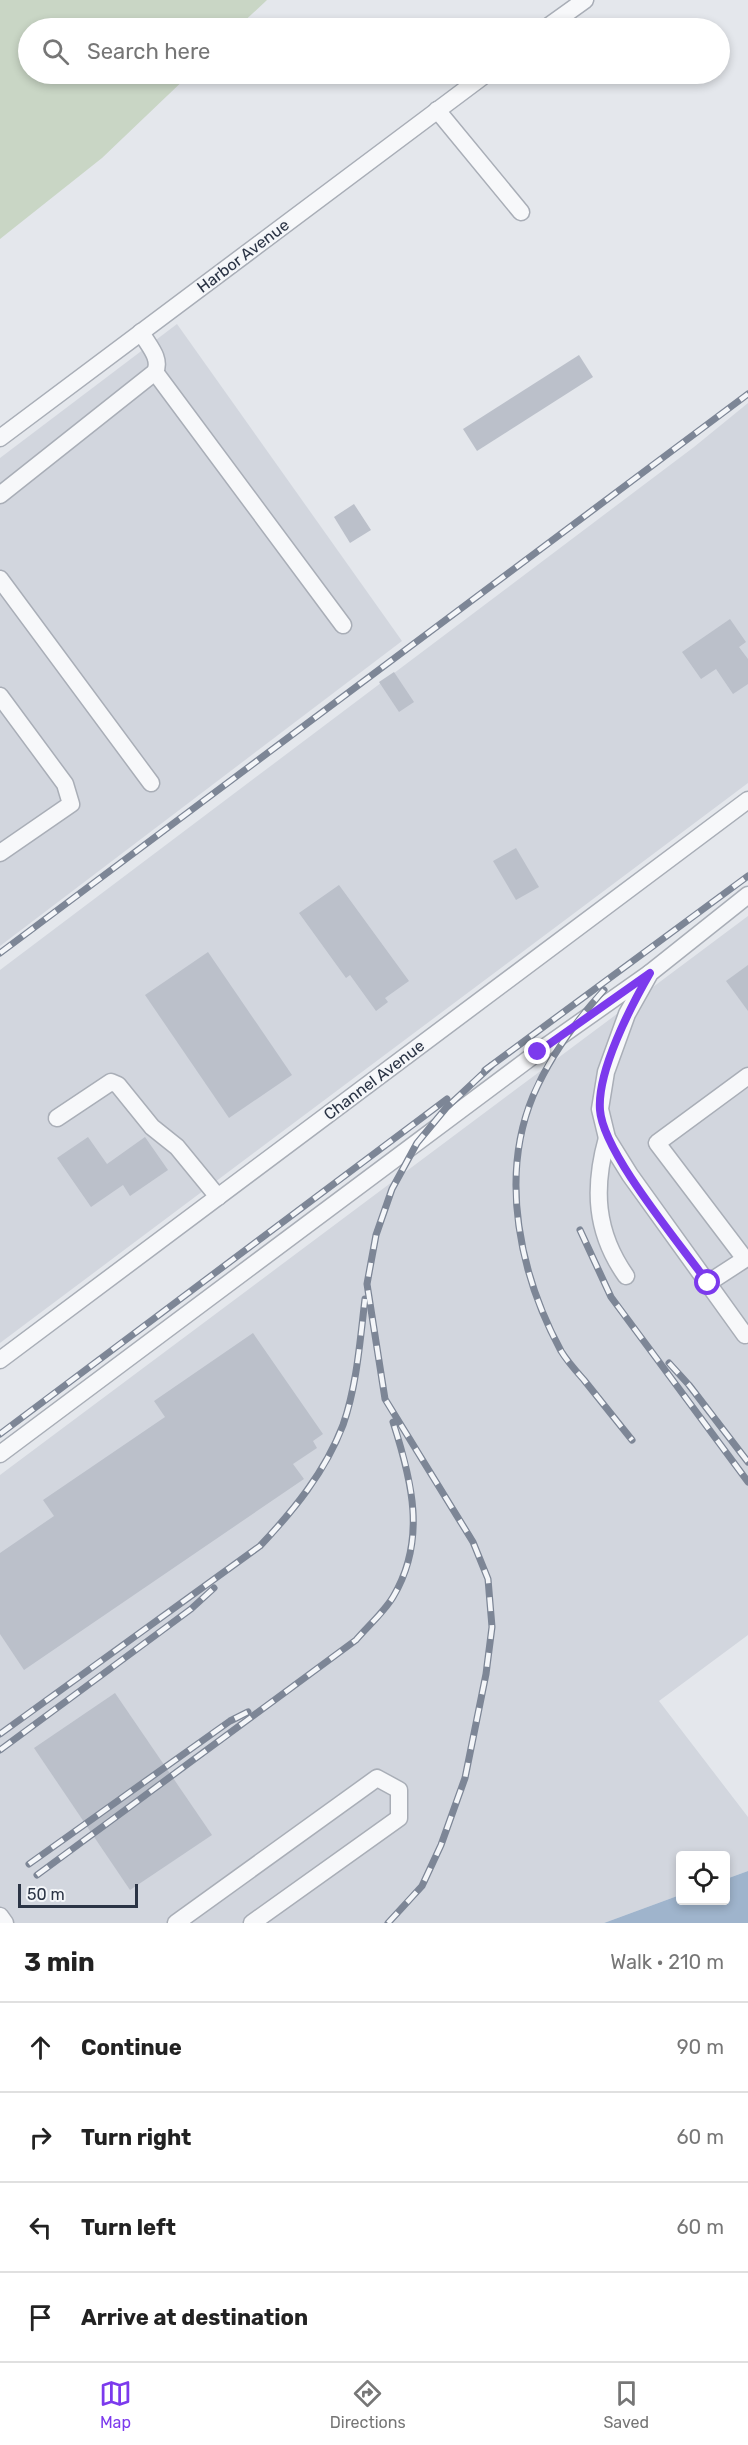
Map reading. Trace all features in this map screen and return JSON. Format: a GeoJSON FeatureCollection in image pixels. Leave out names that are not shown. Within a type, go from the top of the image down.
{"type":"FeatureCollection","features":[{"type":"Feature","properties":{"kind":"street"},"geometry":{"type":"LineString","coordinates":[[560,18],[585,0]]}},
{"type":"Feature","properties":{"kind":"street","name":"Harbor Avenue"},"geometry":{"type":"LineString","coordinates":[[0,438],[472,84]]}},
{"type":"Feature","properties":{"kind":"street"},"geometry":{"type":"LineString","coordinates":[[437,110],[521,212]]}},
{"type":"Feature","properties":{"kind":"street"},"geometry":{"type":"LineString","coordinates":[[0,495],[155,372],[158,367],[156,358],[141,332]]}},
{"type":"Feature","properties":{"kind":"street"},"geometry":{"type":"LineString","coordinates":[[155,372],[343,625]]}},
{"type":"Feature","properties":{"kind":"street"},"geometry":{"type":"LineString","coordinates":[[0,579],[151,783]]}},
{"type":"Feature","properties":{"kind":"street"},"geometry":{"type":"LineString","coordinates":[[0,696],[7,718],[65,784],[70,804],[0,853]]}},
{"type":"Feature","properties":{"kind":"street","name":"Channel Avenue"},"geometry":{"type":"LineString","coordinates":[[0,1360],[748,800]]}},
{"type":"Feature","properties":{"kind":"street"},"geometry":{"type":"LineString","coordinates":[[0,1454],[538,1052],[650,973],[748,895]]}},
{"type":"Feature","properties":{"kind":"street"},"geometry":{"type":"LineString","coordinates":[[650,973],[627,1014],[606,1072],[600,1109],[607,1138],[630,1175],[745,1335]]}},
{"type":"Feature","properties":{"kind":"street"},"geometry":{"type":"LineString","coordinates":[[708,1283],[745,1259],[657,1143],[748,1076]]}},
{"type":"Feature","properties":{"kind":"street"},"geometry":{"type":"LineString","coordinates":[[57,1118],[111,1082],[118,1085],[152,1127],[177,1147],[218,1197]]}},
{"type":"Feature","properties":{"kind":"street"},"geometry":{"type":"LineString","coordinates":[[607,1138],[599,1167],[599,1210],[610,1254],[626,1276]]}},
{"type":"Feature","properties":{"kind":"street"},"geometry":{"type":"LineString","coordinates":[[177,1923],[376,1778],[399,1790],[399,1818],[252,1923]]}},
{"type":"Feature","properties":{"kind":"street"},"geometry":{"type":"LineString","coordinates":[[0,1916],[5,1923]]}},
{"type":"Feature","properties":{"kind":"shaded area"},"geometry":{"type":"Polygon","coordinates":[[[177,324],[402,641],[0,946],[0,458],[177,324]]]}},
{"type":"Feature","properties":{"kind":"shaded area"},"geometry":{"type":"Polygon","coordinates":[[[748,403],[748,783],[0,1343],[0,970],[694,447],[748,403]]]}},
{"type":"Feature","properties":{"kind":"shaded area"},"geometry":{"type":"Polygon","coordinates":[[[748,916],[748,1635],[659,1701],[748,1817],[748,1871],[730,1878],[730,1851],[676,1851],[676,1896],[604,1923],[0,1923],[0,1475],[748,916]]]}},
{"type":"Feature","properties":{"kind":"green space"},"geometry":{"type":"Polygon","coordinates":[[[0,0],[267,0],[248,18],[18,18],[18,84],[180,84],[102,158],[0,239],[0,0]]]}},
{"type":"Feature","properties":{"kind":"water"},"geometry":{"type":"Polygon","coordinates":[[[748,1871],[748,1923],[604,1923],[676,1896],[676,1905],[730,1905],[730,1878],[748,1871]]]}},
{"type":"Feature","properties":{"kind":"building"},"geometry":{"type":"Polygon","coordinates":[[[579,355],[593,377],[477,451],[463,429],[579,355]]]}},
{"type":"Feature","properties":{"kind":"building"},"geometry":{"type":"Polygon","coordinates":[[[354,504],[371,530],[350,543],[334,517],[354,504]]]}},
{"type":"Feature","properties":{"kind":"building"},"geometry":{"type":"Polygon","coordinates":[[[730,619],[746,642],[739,647],[748,659],[748,684],[733,694],[716,669],[701,679],[682,652],[730,619]]]}},
{"type":"Feature","properties":{"kind":"building"},"geometry":{"type":"Polygon","coordinates":[[[394,672],[414,702],[399,712],[379,682],[394,672]]]}},
{"type":"Feature","properties":{"kind":"building"},"geometry":{"type":"Polygon","coordinates":[[[516,848],[539,887],[516,900],[493,861],[516,848]]]}},
{"type":"Feature","properties":{"kind":"building"},"geometry":{"type":"Polygon","coordinates":[[[339,885],[409,981],[385,998],[388,1002],[376,1011],[350,975],[346,978],[299,913],[339,885]]]}},
{"type":"Feature","properties":{"kind":"building"},"geometry":{"type":"Polygon","coordinates":[[[208,952],[292,1075],[229,1118],[145,995],[208,952]]]}},
{"type":"Feature","properties":{"kind":"building"},"geometry":{"type":"Polygon","coordinates":[[[748,965],[748,1011],[726,981],[748,965]]]}},
{"type":"Feature","properties":{"kind":"building"},"geometry":{"type":"Polygon","coordinates":[[[88,1137],[107,1164],[145,1137],[168,1170],[130,1196],[123,1185],[91,1207],[57,1158],[88,1137]]]}},
{"type":"Feature","properties":{"kind":"building"},"geometry":{"type":"Polygon","coordinates":[[[253,1333],[323,1434],[313,1441],[317,1448],[293,1464],[304,1479],[24,1670],[0,1634],[0,1553],[54,1516],[43,1500],[165,1417],[154,1401],[253,1333]]]}},
{"type":"Feature","properties":{"kind":"building"},"geometry":{"type":"Polygon","coordinates":[[[115,1693],[212,1835],[130,1890],[34,1748],[115,1693]]]}},
{"type":"Feature","properties":{"kind":"railway"},"geometry":{"type":"LineString","coordinates":[[0,953],[748,394]]}},
{"type":"Feature","properties":{"kind":"railway"},"geometry":{"type":"LineString","coordinates":[[485,1070],[748,876]]}},
{"type":"Feature","properties":{"kind":"railway"},"geometry":{"type":"LineString","coordinates":[[604,990],[564,1040],[533,1096],[523,1127],[517,1160],[516,1193],[525,1259],[547,1322],[566,1358],[632,1440]]}},
{"type":"Feature","properties":{"kind":"railway"},"geometry":{"type":"LineString","coordinates":[[388,1923],[422,1886],[441,1845],[465,1778],[486,1674],[492,1627],[488,1579],[473,1542],[385,1399],[367,1284],[376,1235],[392,1189],[417,1143],[446,1108],[491,1066]]}},
{"type":"Feature","properties":{"kind":"railway"},"geometry":{"type":"LineString","coordinates":[[0,1434],[447,1099]]}},
{"type":"Feature","properties":{"kind":"railway"},"geometry":{"type":"LineString","coordinates":[[580,1230],[611,1297],[748,1482]]}},
{"type":"Feature","properties":{"kind":"railway"},"geometry":{"type":"LineString","coordinates":[[0,1734],[260,1546],[285,1519],[318,1474],[343,1425],[355,1378],[365,1299]]}},
{"type":"Feature","properties":{"kind":"railway"},"geometry":{"type":"LineString","coordinates":[[669,1363],[689,1385],[748,1462]]}},
{"type":"Feature","properties":{"kind":"railway"},"geometry":{"type":"LineString","coordinates":[[37,1875],[356,1640],[385,1608],[404,1576],[413,1532],[410,1488],[393,1422]]}},
{"type":"Feature","properties":{"kind":"railway"},"geometry":{"type":"LineString","coordinates":[[0,1750],[191,1609],[214,1588]]}},
{"type":"Feature","properties":{"kind":"railway"},"geometry":{"type":"LineString","coordinates":[[29,1864],[230,1721],[248,1712]]}},
{"type":"Feature","properties":{"kind":"route"},"geometry":{"type":"LineString","coordinates":[[538,1052],[650,973],[627,1014],[606,1072],[600,1109],[607,1138],[630,1175],[708,1283]]}}]}
